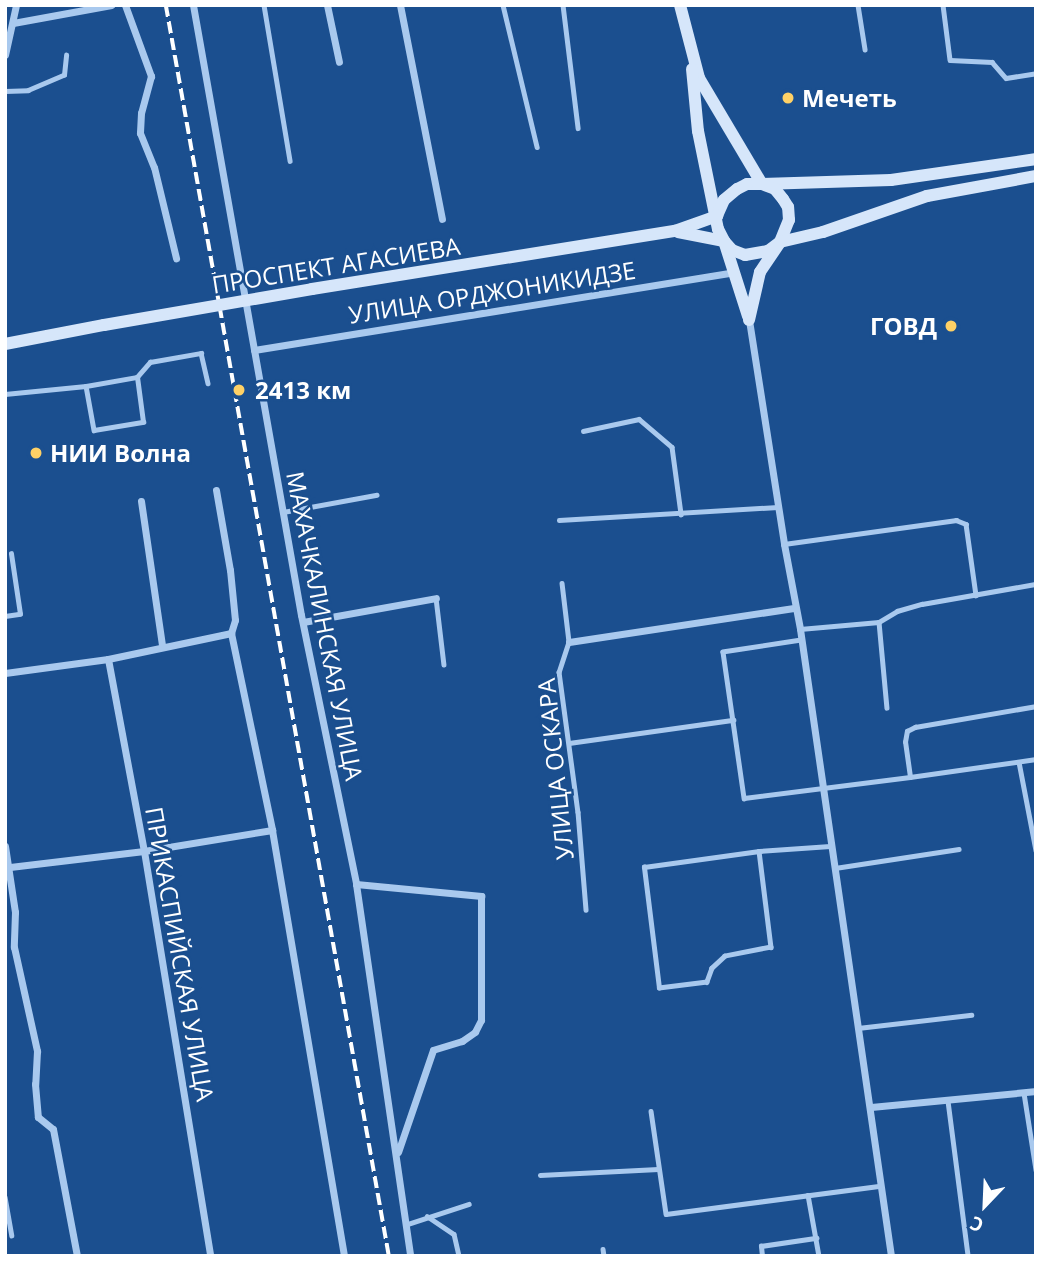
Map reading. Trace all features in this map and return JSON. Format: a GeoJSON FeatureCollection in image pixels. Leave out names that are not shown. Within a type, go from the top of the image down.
{"type":"FeatureCollection","features":[{"type":"Feature","properties":{"kind":"main road"},"geometry":{"type":"LineString","coordinates":[[680,5],[699,78],[762,184],[775,189],[788,207],[787,231],[760,272],[749,320]]}},
{"type":"Feature","properties":{"kind":"main road"},"geometry":{"type":"LineString","coordinates":[[688,37],[698,131],[717,216],[749,320]]}},
{"type":"Feature","properties":{"kind":"main road"},"geometry":{"type":"LineString","coordinates":[[717,216],[724,200],[747,184],[891,180],[1036,159]]}},
{"type":"Feature","properties":{"kind":"main road"},"geometry":{"type":"LineString","coordinates":[[724,241],[732,250],[754,255],[768,251],[780,242],[822,232],[927,196],[1036,176]]}},
{"type":"Feature","properties":{"kind":"main road","name":"ПРОСПЕКТ АГАСИЕВА"},"geometry":{"type":"LineString","coordinates":[[5,344],[312,289],[675,231],[717,216]]}},
{"type":"Feature","properties":{"kind":"main road","name":"ПРОСПЕКТ АГАСИЕВА"},"geometry":{"type":"LineString","coordinates":[[675,231],[724,241]]}},
{"type":"Feature","properties":{"kind":"street"},"geometry":{"type":"LineString","coordinates":[[5,55],[16,5]]}},
{"type":"Feature","properties":{"kind":"street"},"geometry":{"type":"LineString","coordinates":[[13,23],[111,5]]}},
{"type":"Feature","properties":{"kind":"street"},"geometry":{"type":"LineString","coordinates":[[125,5],[151,76],[141,113],[139,133],[154,167],[176,258]]}},
{"type":"Feature","properties":{"kind":"street","name":"МАХАЧКАЛИНСКАЯ УЛИЦА"},"geometry":{"type":"LineString","coordinates":[[193,5],[303,622],[356,884],[410,1256]]}},
{"type":"Feature","properties":{"kind":"street"},"geometry":{"type":"LineString","coordinates":[[327,5],[339,62]]}},
{"type":"Feature","properties":{"kind":"street"},"geometry":{"type":"LineString","coordinates":[[400,5],[442,219]]}},
{"type":"Feature","properties":{"kind":"street","name":"УЛИЦА ОРДЖОНИКИДЗЕ"},"geometry":{"type":"LineString","coordinates":[[254,350],[735,272]]}},
{"type":"Feature","properties":{"kind":"street"},"geometry":{"type":"LineString","coordinates":[[749,320],[783,544],[800,629],[891,1256]]}},
{"type":"Feature","properties":{"kind":"street"},"geometry":{"type":"LineString","coordinates":[[216,490],[230,570],[234,620],[231,633],[272,830],[344,1256]]}},
{"type":"Feature","properties":{"kind":"street"},"geometry":{"type":"LineString","coordinates":[[141,501],[162,645]]}},
{"type":"Feature","properties":{"kind":"street"},"geometry":{"type":"LineString","coordinates":[[303,622],[436,598]]}},
{"type":"Feature","properties":{"kind":"street"},"geometry":{"type":"LineString","coordinates":[[569,642],[795,608]]}},
{"type":"Feature","properties":{"kind":"street"},"geometry":{"type":"LineString","coordinates":[[5,673],[108,659],[162,645],[231,633]]}},
{"type":"Feature","properties":{"kind":"street","name":"ПРИКАСПИЙСКАЯ УЛИЦА"},"geometry":{"type":"LineString","coordinates":[[108,659],[144,851],[210,1256]]}},
{"type":"Feature","properties":{"kind":"street"},"geometry":{"type":"LineString","coordinates":[[10,867],[144,851],[272,830]]}},
{"type":"Feature","properties":{"kind":"street"},"geometry":{"type":"LineString","coordinates":[[5,846],[15,912],[14,947],[37,1051],[35,1084],[38,1117],[53,1129],[77,1256]]}},
{"type":"Feature","properties":{"kind":"street"},"geometry":{"type":"LineString","coordinates":[[356,884],[481,896],[481,1020],[475,1032],[462,1041],[433,1050],[396,1156]]}},
{"type":"Feature","properties":{"kind":"street"},"geometry":{"type":"LineString","coordinates":[[871,1107],[1036,1091]]}},
{"type":"Feature","properties":{"kind":"lane"},"geometry":{"type":"LineString","coordinates":[[264,5],[290,161]]}},
{"type":"Feature","properties":{"kind":"lane"},"geometry":{"type":"LineString","coordinates":[[503,5],[537,148]]}},
{"type":"Feature","properties":{"kind":"lane"},"geometry":{"type":"LineString","coordinates":[[564,5],[578,128]]}},
{"type":"Feature","properties":{"kind":"lane"},"geometry":{"type":"LineString","coordinates":[[858,5],[865,49]]}},
{"type":"Feature","properties":{"kind":"lane"},"geometry":{"type":"LineString","coordinates":[[943,5],[950,60],[992,62],[1006,78],[1036,73]]}},
{"type":"Feature","properties":{"kind":"lane"},"geometry":{"type":"LineString","coordinates":[[5,91],[28,90],[64,75],[65,55]]}},
{"type":"Feature","properties":{"kind":"lane"},"geometry":{"type":"LineString","coordinates":[[5,394],[86,386],[137,377],[150,362],[201,353],[208,383]]}},
{"type":"Feature","properties":{"kind":"lane"},"geometry":{"type":"LineString","coordinates":[[86,386],[94,430],[143,422],[137,377]]}},
{"type":"Feature","properties":{"kind":"lane"},"geometry":{"type":"LineString","coordinates":[[583,431],[639,419],[671,447],[681,514]]}},
{"type":"Feature","properties":{"kind":"lane"},"geometry":{"type":"LineString","coordinates":[[283,512],[376,495]]}},
{"type":"Feature","properties":{"kind":"lane"},"geometry":{"type":"LineString","coordinates":[[559,520],[778,507]]}},
{"type":"Feature","properties":{"kind":"lane"},"geometry":{"type":"LineString","coordinates":[[783,544],[956,520],[966,524],[976,595]]}},
{"type":"Feature","properties":{"kind":"lane"},"geometry":{"type":"LineString","coordinates":[[5,616],[20,614],[11,554]]}},
{"type":"Feature","properties":{"kind":"lane","name":"УЛИЦА ОСКАРА"},"geometry":{"type":"LineString","coordinates":[[562,583],[569,642],[559,672],[586,910]]}},
{"type":"Feature","properties":{"kind":"lane"},"geometry":{"type":"LineString","coordinates":[[800,629],[879,622],[897,611],[1036,584]]}},
{"type":"Feature","properties":{"kind":"lane"},"geometry":{"type":"LineString","coordinates":[[436,598],[444,665]]}},
{"type":"Feature","properties":{"kind":"lane"},"geometry":{"type":"LineString","coordinates":[[879,622],[887,708]]}},
{"type":"Feature","properties":{"kind":"lane"},"geometry":{"type":"LineString","coordinates":[[801,640],[723,652],[744,798],[1036,759]]}},
{"type":"Feature","properties":{"kind":"lane"},"geometry":{"type":"LineString","coordinates":[[910,777],[905,742],[907,731],[915,727],[1036,706]]}},
{"type":"Feature","properties":{"kind":"lane"},"geometry":{"type":"LineString","coordinates":[[569,743],[733,720]]}},
{"type":"Feature","properties":{"kind":"lane"},"geometry":{"type":"LineString","coordinates":[[1018,762],[1036,850]]}},
{"type":"Feature","properties":{"kind":"lane"},"geometry":{"type":"LineString","coordinates":[[759,850],[771,947],[725,956],[712,968],[707,982],[659,988],[644,867],[759,850],[830,846]]}},
{"type":"Feature","properties":{"kind":"lane"},"geometry":{"type":"LineString","coordinates":[[835,867],[959,849]]}},
{"type":"Feature","properties":{"kind":"lane"},"geometry":{"type":"LineString","coordinates":[[858,1028],[971,1015]]}},
{"type":"Feature","properties":{"kind":"lane"},"geometry":{"type":"LineString","coordinates":[[1024,1092],[1036,1170]]}},
{"type":"Feature","properties":{"kind":"lane"},"geometry":{"type":"LineString","coordinates":[[948,1101],[968,1256]]}},
{"type":"Feature","properties":{"kind":"lane"},"geometry":{"type":"LineString","coordinates":[[651,1111],[666,1214],[881,1186]]}},
{"type":"Feature","properties":{"kind":"lane"},"geometry":{"type":"LineString","coordinates":[[540,1175],[658,1169]]}},
{"type":"Feature","properties":{"kind":"lane"},"geometry":{"type":"LineString","coordinates":[[808,1195],[818,1256]]}},
{"type":"Feature","properties":{"kind":"lane"},"geometry":{"type":"LineString","coordinates":[[5,1197],[12,1235]]}},
{"type":"Feature","properties":{"kind":"lane"},"geometry":{"type":"LineString","coordinates":[[404,1225],[426,1215],[470,1204]]}},
{"type":"Feature","properties":{"kind":"lane"},"geometry":{"type":"LineString","coordinates":[[426,1215],[454,1234],[459,1256]]}},
{"type":"Feature","properties":{"kind":"lane"},"geometry":{"type":"LineString","coordinates":[[762,1256],[761,1246],[816,1238]]}},
{"type":"Feature","properties":{"kind":"lane"},"geometry":{"type":"LineString","coordinates":[[603,1249],[604,1256]]}},
{"type":"Feature","properties":{"kind":"railway"},"geometry":{"type":"LineString","coordinates":[[166,5],[389,1256]]}},
{"type":"Feature","properties":{"kind":"place","name":"Мечеть"},"geometry":{"type":"Point","coordinates":[788,98]}},
{"type":"Feature","properties":{"kind":"place","name":"ГОВД"},"geometry":{"type":"Point","coordinates":[951,326]}},
{"type":"Feature","properties":{"kind":"place","name":"2413 км"},"geometry":{"type":"Point","coordinates":[239,390]}},
{"type":"Feature","properties":{"kind":"place","name":"НИИ Волна"},"geometry":{"type":"Point","coordinates":[36,453]}}]}
